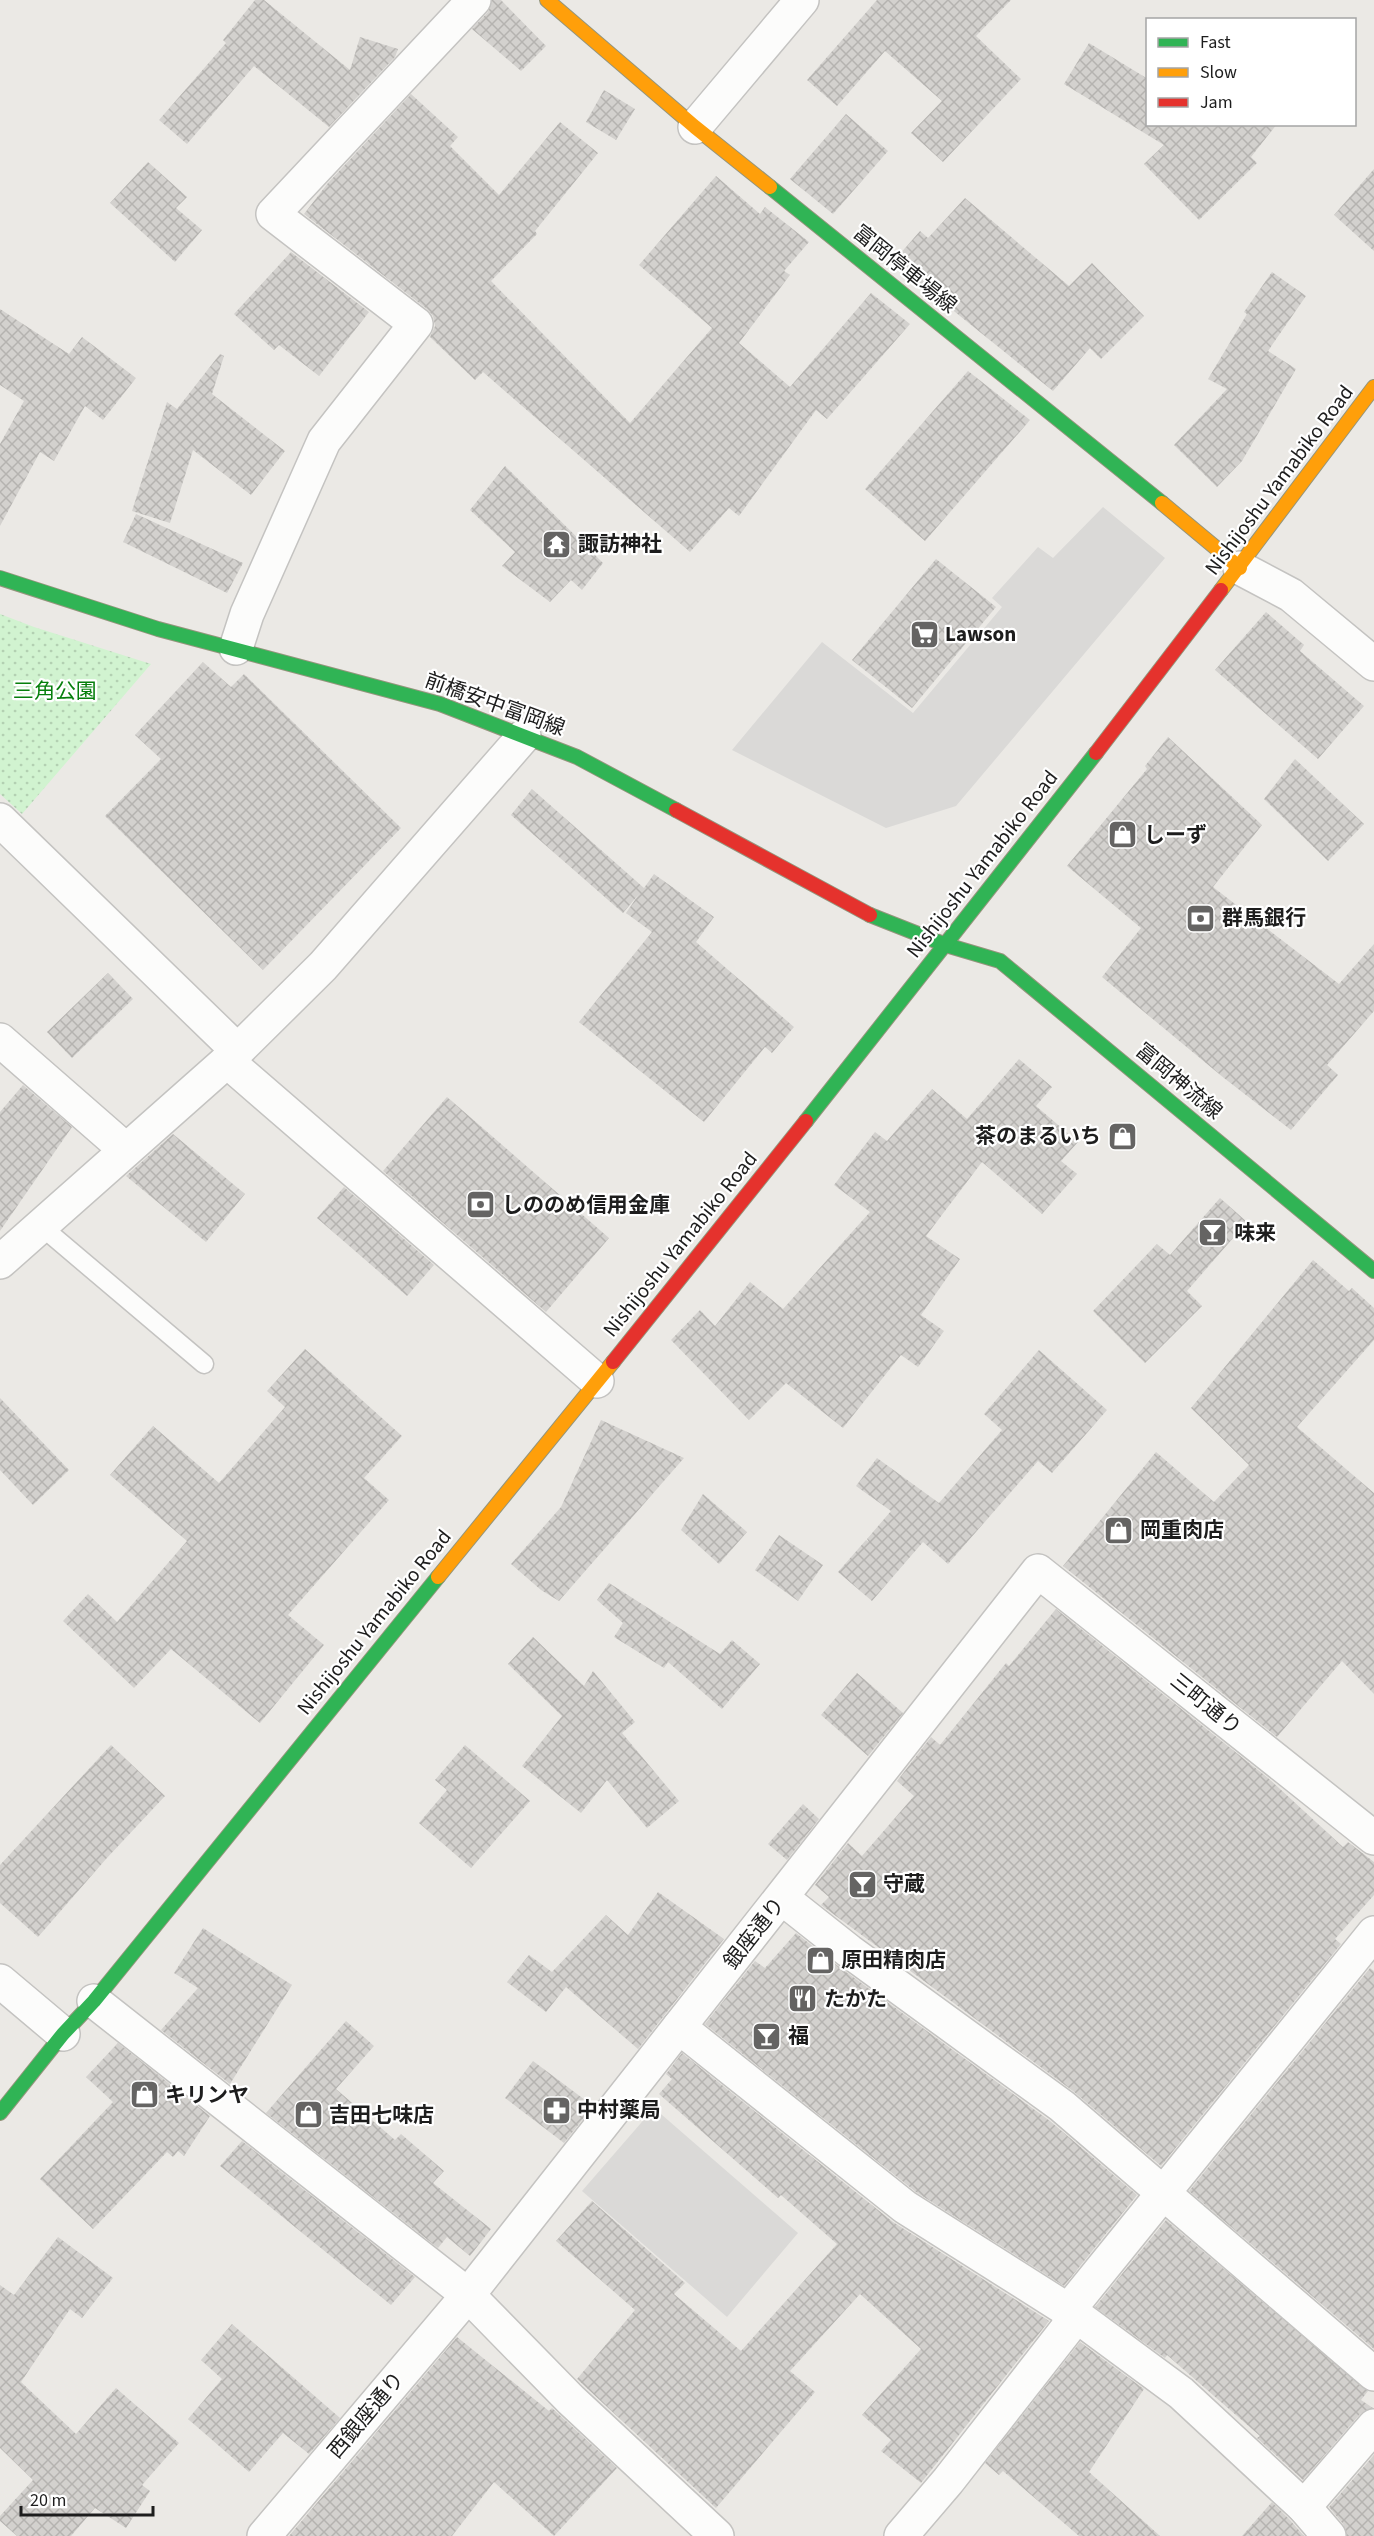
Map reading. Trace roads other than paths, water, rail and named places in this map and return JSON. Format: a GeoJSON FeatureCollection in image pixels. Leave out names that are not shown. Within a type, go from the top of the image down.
{"type":"FeatureCollection","features":[{"type":"Feature","properties":{"kind":"main road","name":"富岡停車場線"},"geometry":{"type":"LineString","coordinates":[[547,0],[695,127],[1201,534],[1240,568]]}},
{"type":"Feature","properties":{"kind":"main road","name":"Nishijoshu Yamabiko Road"},"geometry":{"type":"LineString","coordinates":[[0,2113],[63,2034],[94,2001],[597,1381],[946,945],[1240,568],[1374,387]]}},
{"type":"Feature","properties":{"kind":"main road","name":"前橋安中富岡線"},"geometry":{"type":"LineString","coordinates":[[0,578],[158,629],[440,704],[524,736],[577,757],[875,918],[946,945]]}},
{"type":"Feature","properties":{"kind":"main road","name":"富岡神流線"},"geometry":{"type":"LineString","coordinates":[[946,945],[1000,961],[1374,1271]]}},
{"type":"Feature","properties":{"kind":"street"},"geometry":{"type":"LineString","coordinates":[[236,648],[248,614],[324,441],[416,324],[273,214],[474,0]]}},
{"type":"Feature","properties":{"kind":"street"},"geometry":{"type":"LineString","coordinates":[[695,127],[802,0]]}},
{"type":"Feature","properties":{"kind":"street"},"geometry":{"type":"LineString","coordinates":[[1240,568],[1292,595],[1374,664]]}},
{"type":"Feature","properties":{"kind":"street"},"geometry":{"type":"LineString","coordinates":[[0,1262],[232,1056],[323,966],[524,736]]}},
{"type":"Feature","properties":{"kind":"street"},"geometry":{"type":"LineString","coordinates":[[0,820],[232,1056],[597,1381]]}},
{"type":"Feature","properties":{"kind":"street"},"geometry":{"type":"LineString","coordinates":[[0,1040],[126,1150]]}},
{"type":"Feature","properties":{"kind":"street","name":"三町通り"},"geometry":{"type":"LineString","coordinates":[[1038,1571],[1374,1838]]}},
{"type":"Feature","properties":{"kind":"street","name":"銀座通り"},"geometry":{"type":"LineString","coordinates":[[468,2295],[1038,1571]]}},
{"type":"Feature","properties":{"kind":"street"},"geometry":{"type":"LineString","coordinates":[[782,1898],[849,1951],[1062,2106],[1374,2374]]}},
{"type":"Feature","properties":{"kind":"street"},"geometry":{"type":"LineString","coordinates":[[901,2536],[948,2481],[1066,2330],[1074,2314],[1075,2302],[1374,1933]]}},
{"type":"Feature","properties":{"kind":"street"},"geometry":{"type":"LineString","coordinates":[[0,1981],[63,2034]]}},
{"type":"Feature","properties":{"kind":"street"},"geometry":{"type":"LineString","coordinates":[[94,2001],[468,2295],[571,2400],[717,2536]]}},
{"type":"Feature","properties":{"kind":"street"},"geometry":{"type":"LineString","coordinates":[[680,2027],[905,2206],[1074,2314],[1181,2393],[1304,2507],[1329,2536]]}},
{"type":"Feature","properties":{"kind":"street","name":"西銀座通り"},"geometry":{"type":"LineString","coordinates":[[264,2536],[468,2295]]}},
{"type":"Feature","properties":{"kind":"street"},"geometry":{"type":"LineString","coordinates":[[1304,2507],[1374,2426]]}},
{"type":"Feature","properties":{"kind":"lane"},"geometry":{"type":"LineString","coordinates":[[41,1226],[204,1364]]}},
{"type":"Feature","properties":{"kind":"place","name":"諏訪神社"},"geometry":{"type":"Point","coordinates":[557,544]}},
{"type":"Feature","properties":{"kind":"place","name":"Lawson"},"geometry":{"type":"Point","coordinates":[924,634]}},
{"type":"Feature","properties":{"kind":"place","name":"しーず"},"geometry":{"type":"Point","coordinates":[1123,835]}},
{"type":"Feature","properties":{"kind":"place","name":"群馬銀行"},"geometry":{"type":"Point","coordinates":[1201,918]}},
{"type":"Feature","properties":{"kind":"place","name":"茶のまるいち"},"geometry":{"type":"Point","coordinates":[1122,1136]}},
{"type":"Feature","properties":{"kind":"place","name":"しののめ信用金庫"},"geometry":{"type":"Point","coordinates":[481,1205]}},
{"type":"Feature","properties":{"kind":"place","name":"味来"},"geometry":{"type":"Point","coordinates":[1213,1233]}},
{"type":"Feature","properties":{"kind":"place","name":"岡重肉店"},"geometry":{"type":"Point","coordinates":[1119,1530]}},
{"type":"Feature","properties":{"kind":"place","name":"守蔵"},"geometry":{"type":"Point","coordinates":[862,1884]}},
{"type":"Feature","properties":{"kind":"place","name":"原田精肉店"},"geometry":{"type":"Point","coordinates":[820,1960]}},
{"type":"Feature","properties":{"kind":"place","name":"たかた"},"geometry":{"type":"Point","coordinates":[803,1999]}},
{"type":"Feature","properties":{"kind":"place","name":"福"},"geometry":{"type":"Point","coordinates":[767,2036]}},
{"type":"Feature","properties":{"kind":"place","name":"キリンヤ"},"geometry":{"type":"Point","coordinates":[144,2095]}},
{"type":"Feature","properties":{"kind":"place","name":"中村薬局"},"geometry":{"type":"Point","coordinates":[556,2110]}},
{"type":"Feature","properties":{"kind":"place","name":"吉田七味店"},"geometry":{"type":"Point","coordinates":[308,2115]}},
{"type":"Feature","properties":{"kind":"park label","name":"三角公園"},"geometry":{"type":"Point","coordinates":[55,691]}}]}
